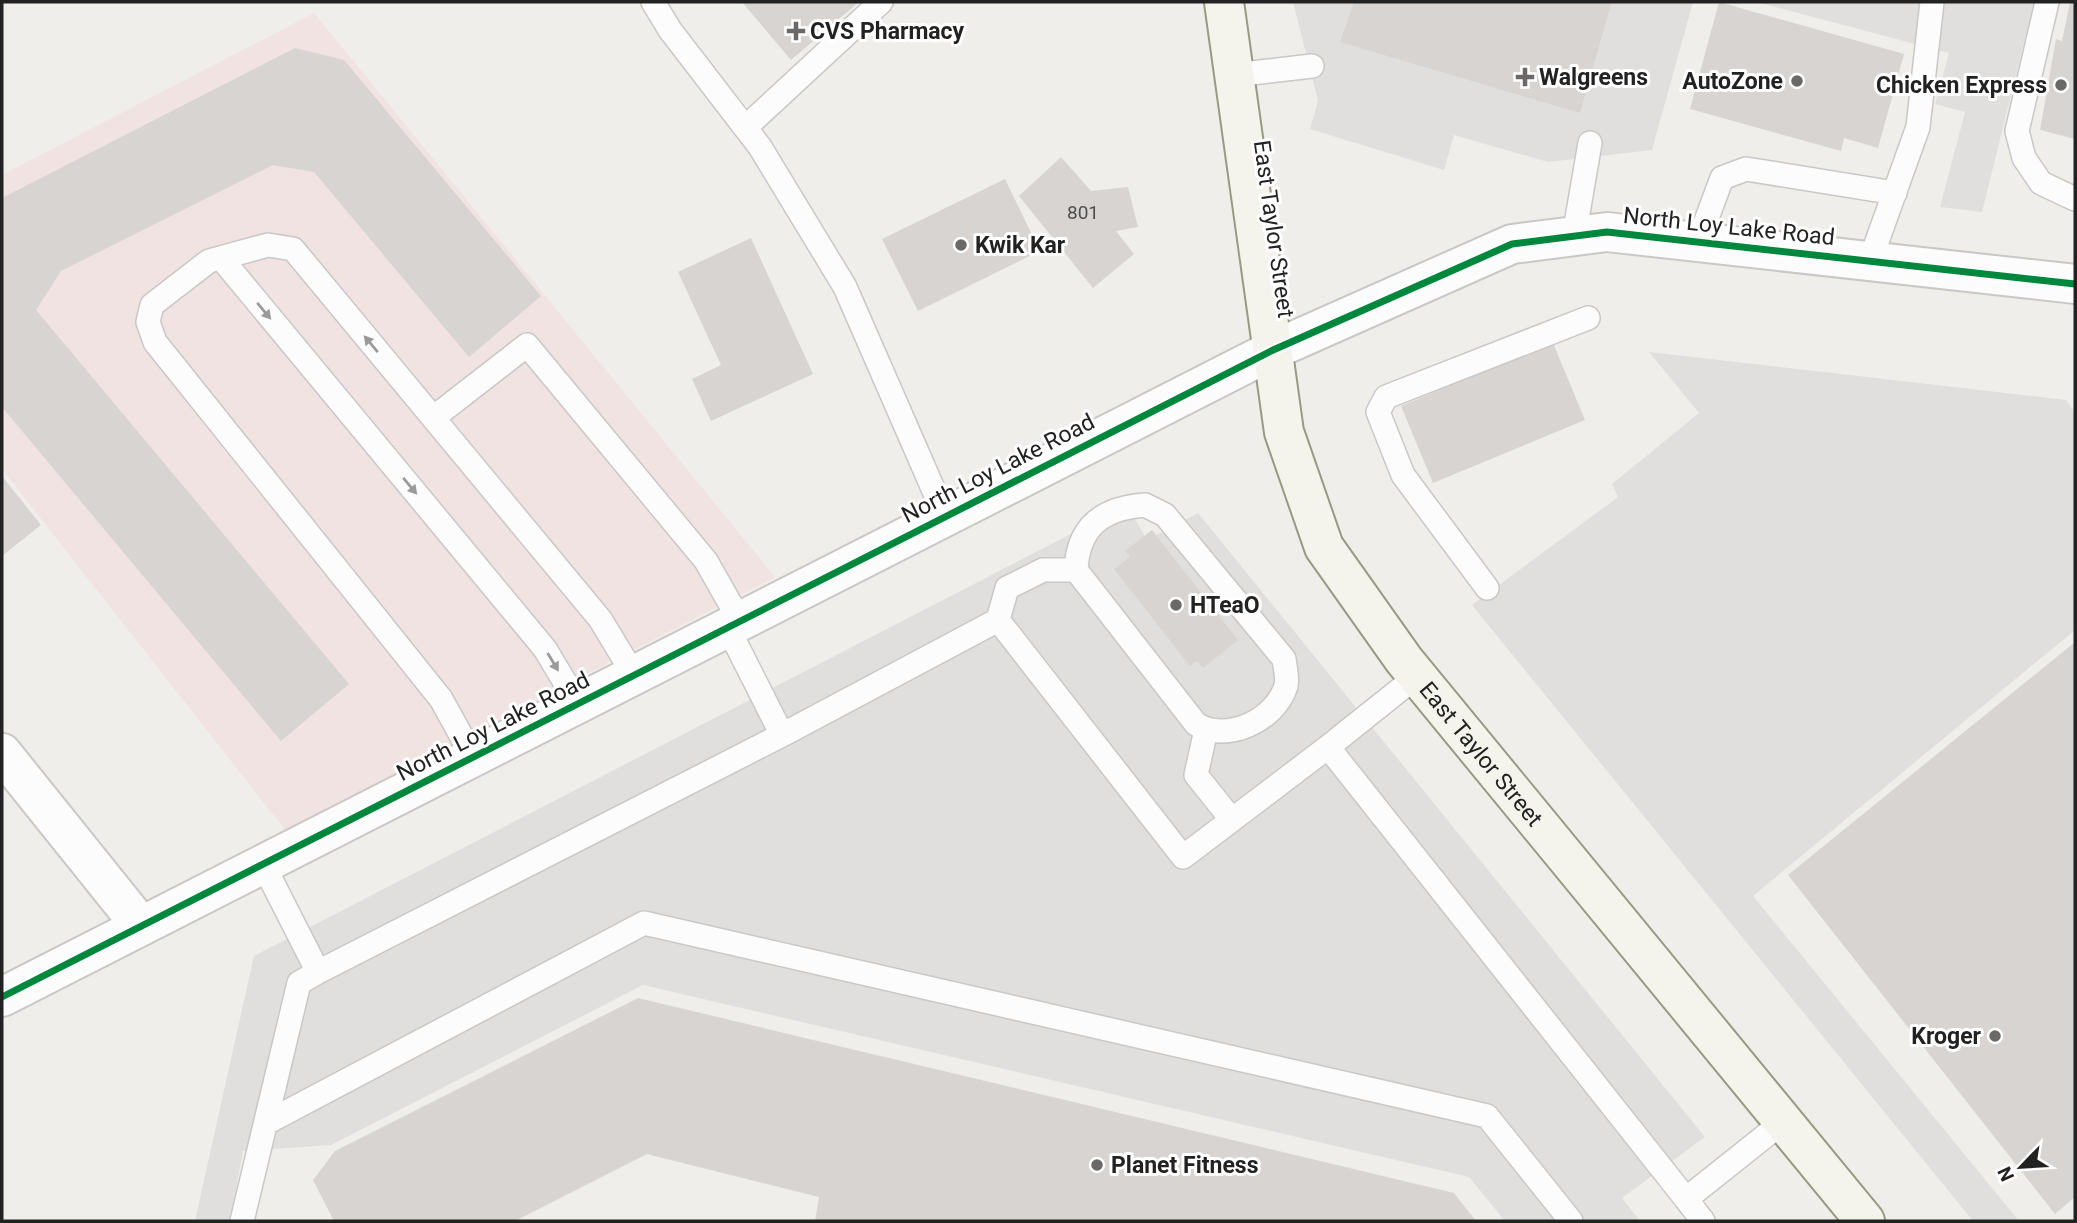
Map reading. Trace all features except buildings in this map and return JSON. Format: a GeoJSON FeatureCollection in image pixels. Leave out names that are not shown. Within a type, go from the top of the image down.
{"type":"FeatureCollection","features":[{"type":"Feature","properties":{"kind":"main road","name":"East Taylor Street"},"geometry":{"type":"LineString","coordinates":[[1224,2],[1284,432],[1324,547],[1417,676],[1865,1221]]}},
{"type":"Feature","properties":{"kind":"street","name":"North Loy Lake Road"},"geometry":{"type":"LineString","coordinates":[[2,997],[1271,351],[1512,244],[1607,232],[1870,261],[2074,275]]}},
{"type":"Feature","properties":{"kind":"street"},"geometry":{"type":"LineString","coordinates":[[2,753],[141,926]]}},
{"type":"Feature","properties":{"kind":"lane"},"geometry":{"type":"LineString","coordinates":[[653,2],[746,127],[845,287],[946,516]]}},
{"type":"Feature","properties":{"kind":"lane"},"geometry":{"type":"LineString","coordinates":[[746,127],[881,2]]}},
{"type":"Feature","properties":{"kind":"lane"},"geometry":{"type":"LineString","coordinates":[[1870,261],[1918,127],[1933,2]]}},
{"type":"Feature","properties":{"kind":"lane"},"geometry":{"type":"LineString","coordinates":[[2047,2],[2017,131],[2024,158],[2041,183],[2075,199]]}},
{"type":"Feature","properties":{"kind":"lane"},"geometry":{"type":"LineString","coordinates":[[1234,75],[1312,66]]}},
{"type":"Feature","properties":{"kind":"lane"},"geometry":{"type":"LineString","coordinates":[[1574,236],[1590,144]]}},
{"type":"Feature","properties":{"kind":"lane"},"geometry":{"type":"LineString","coordinates":[[1698,242],[1722,178],[1746,169],[1895,193]]}},
{"type":"Feature","properties":{"kind":"lane"},"geometry":{"type":"LineString","coordinates":[[473,757],[441,699],[155,342],[148,322],[152,305],[209,261],[268,245],[293,249],[600,619],[634,675]]}},
{"type":"Feature","properties":{"kind":"lane"},"geometry":{"type":"LineString","coordinates":[[221,258],[545,649],[578,704]]}},
{"type":"Feature","properties":{"kind":"lane"},"geometry":{"type":"LineString","coordinates":[[1486,588],[1403,475],[1378,412],[1386,397],[1588,318]]}},
{"type":"Feature","properties":{"kind":"lane"},"geometry":{"type":"LineString","coordinates":[[433,418],[527,345],[706,561],[782,734]]}},
{"type":"Feature","properties":{"kind":"lane"},"geometry":{"type":"LineString","coordinates":[[1145,505],[1165,515],[1284,659],[1286,686],[1265,713],[1256,721],[1231,732],[1206,730],[1196,724],[1076,570],[1077,550],[1084,532],[1120,507],[1145,505]]}},
{"type":"Feature","properties":{"kind":"lane"},"geometry":{"type":"LineString","coordinates":[[242,1221],[299,983],[998,620],[1007,588],[1043,570],[1076,570]]}},
{"type":"Feature","properties":{"kind":"lane"},"geometry":{"type":"LineString","coordinates":[[998,620],[1183,857],[1417,676]]}},
{"type":"Feature","properties":{"kind":"lane"},"geometry":{"type":"LineString","coordinates":[[1206,730],[1196,775],[1232,820]]}},
{"type":"Feature","properties":{"kind":"lane"},"geometry":{"type":"LineString","coordinates":[[1328,747],[1703,1221]]}},
{"type":"Feature","properties":{"kind":"lane"},"geometry":{"type":"LineString","coordinates":[[263,864],[318,972]]}},
{"type":"Feature","properties":{"kind":"lane"},"geometry":{"type":"LineString","coordinates":[[266,1123],[645,923],[1488,1116],[1571,1221]]}},
{"type":"Feature","properties":{"kind":"lane"},"geometry":{"type":"LineString","coordinates":[[1678,1221],[1686,1199],[1784,1121]]}},
{"type":"Feature","properties":{"kind":"shaded area"},"geometry":{"type":"Polygon","coordinates":[[[1293,2],[1354,2],[1341,41],[1580,112],[1612,2],[1693,2],[1652,150],[1548,162],[1454,135],[1444,170],[1310,129],[1318,101],[1293,2]]]}},
{"type":"Feature","properties":{"kind":"shaded area"},"geometry":{"type":"Polygon","coordinates":[[[1756,2],[2034,2],[1982,212],[1940,207],[1965,112],[1935,104],[1949,53],[1756,2]]]}},
{"type":"Feature","properties":{"kind":"shaded area"},"geometry":{"type":"Polygon","coordinates":[[[314,13],[775,577],[285,830],[2,469],[2,175],[314,13]]]}},
{"type":"Feature","properties":{"kind":"shaded area"},"geometry":{"type":"Polygon","coordinates":[[[1649,352],[2066,400],[2075,412],[2075,630],[1753,896],[2019,1221],[1973,1221],[1472,605],[1618,497],[1612,484],[1699,413],[1649,352]]]}},
{"type":"Feature","properties":{"kind":"shaded area"},"geometry":{"type":"Polygon","coordinates":[[[1127,505],[1147,540],[1198,513],[1705,1137],[1622,1198],[1640,1221],[1505,1221],[1469,1177],[643,985],[331,1145],[243,1151],[230,1221],[195,1221],[254,956],[1127,505]]]}},
{"type":"Feature","properties":{"kind":"cycle path"},"geometry":{"type":"LineString","coordinates":[[2,997],[1271,351],[1512,244],[1607,232],[2075,284]]}},
{"type":"Feature","properties":{"kind":"place","name":"CVS Pharmacy"},"geometry":{"type":"Point","coordinates":[796,31]}},
{"type":"Feature","properties":{"kind":"place","name":"Walgreens"},"geometry":{"type":"Point","coordinates":[1525,77]}},
{"type":"Feature","properties":{"kind":"place","name":"AutoZone"},"geometry":{"type":"Point","coordinates":[1797,81]}},
{"type":"Feature","properties":{"kind":"place","name":"Chicken Express"},"geometry":{"type":"Point","coordinates":[2061,85]}},
{"type":"Feature","properties":{"kind":"place","name":"Kwik Kar"},"geometry":{"type":"Point","coordinates":[961,245]}},
{"type":"Feature","properties":{"kind":"place","name":"HTeaO"},"geometry":{"type":"Point","coordinates":[1176,605]}},
{"type":"Feature","properties":{"kind":"place","name":"Kroger"},"geometry":{"type":"Point","coordinates":[1995,1036]}},
{"type":"Feature","properties":{"kind":"place","name":"Planet Fitness"},"geometry":{"type":"Point","coordinates":[1097,1165]}}]}
